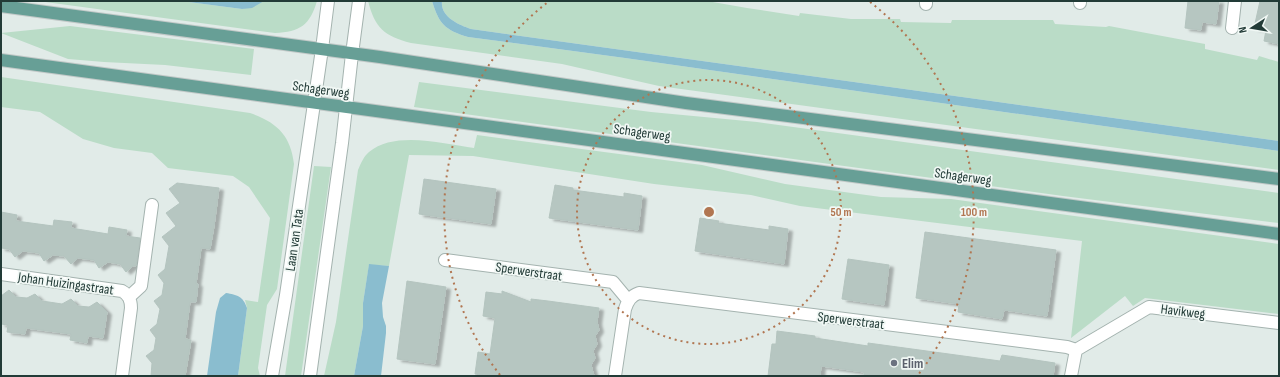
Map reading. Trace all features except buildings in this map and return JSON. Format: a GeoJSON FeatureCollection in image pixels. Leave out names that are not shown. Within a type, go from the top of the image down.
{"type":"FeatureCollection","features":[{"type":"Feature","properties":{"kind":"main road"},"geometry":{"type":"LineString","coordinates":[[1,6],[322,49],[694,104],[1279,179]]}},
{"type":"Feature","properties":{"kind":"main road","name":"Schagerweg"},"geometry":{"type":"LineString","coordinates":[[1,60],[1279,234]]}},
{"type":"Feature","properties":{"kind":"street","name":"Laan van Tata"},"geometry":{"type":"LineString","coordinates":[[272,376],[286,295],[328,1]]}},
{"type":"Feature","properties":{"kind":"street"},"geometry":{"type":"LineString","coordinates":[[310,376],[359,1]]}},
{"type":"Feature","properties":{"kind":"street"},"geometry":{"type":"LineString","coordinates":[[1232,28],[1235,1]]}},
{"type":"Feature","properties":{"kind":"street","name":"Johan Huizingastraat"},"geometry":{"type":"LineString","coordinates":[[129,297],[141,286],[152,205]]}},
{"type":"Feature","properties":{"kind":"street","name":"Sperwerstraat"},"geometry":{"type":"LineString","coordinates":[[445,260],[613,282],[628,300],[639,293],[645,293],[1067,347],[1076,350]]}},
{"type":"Feature","properties":{"kind":"street","name":"Johan Huizingastraat"},"geometry":{"type":"LineString","coordinates":[[1,274],[122,291],[129,297],[131,308],[122,376]]}},
{"type":"Feature","properties":{"kind":"street"},"geometry":{"type":"LineString","coordinates":[[615,376],[625,309],[628,300]]}},
{"type":"Feature","properties":{"kind":"street","name":"Havikweg"},"geometry":{"type":"LineString","coordinates":[[1076,350],[1149,307],[1279,324]]}},
{"type":"Feature","properties":{"kind":"street"},"geometry":{"type":"LineString","coordinates":[[1071,376],[1076,350]]}},
{"type":"Feature","properties":{"kind":"green space"},"geometry":{"type":"Polygon","coordinates":[[[38,1],[181,1],[242,9],[264,1],[317,1],[311,16],[303,26],[291,31],[275,33],[38,1]]]}},
{"type":"Feature","properties":{"kind":"green space"},"geometry":{"type":"Polygon","coordinates":[[[368,1],[432,1],[440,21],[448,29],[468,37],[1279,151],[1279,170],[659,86],[562,64],[411,43],[387,34],[382,30],[374,18],[368,1]]]}},
{"type":"Feature","properties":{"kind":"green space"},"geometry":{"type":"Polygon","coordinates":[[[442,1],[707,1],[799,16],[800,13],[851,19],[900,19],[901,22],[951,23],[952,20],[1053,20],[1055,24],[1109,26],[1205,44],[1205,49],[1257,60],[1259,56],[1279,62],[1279,141],[471,29],[451,20],[444,12],[442,1]]]}},
{"type":"Feature","properties":{"kind":"green space"},"geometry":{"type":"Polygon","coordinates":[[[70,26],[254,49],[251,75],[165,65],[68,59],[1,33],[70,26]]]}},
{"type":"Feature","properties":{"kind":"green space"},"geometry":{"type":"Polygon","coordinates":[[[1,77],[250,113],[268,121],[281,131],[290,145],[294,164],[277,289],[267,305],[258,368],[260,376],[238,376],[247,308],[245,300],[258,302],[270,218],[249,187],[233,176],[168,168],[152,153],[114,148],[83,139],[40,112],[1,107],[1,77]]]}},
{"type":"Feature","properties":{"kind":"green space"},"geometry":{"type":"Polygon","coordinates":[[[419,82],[651,112],[757,122],[1279,193],[1279,223],[1063,196],[414,107],[419,82]]]}},
{"type":"Feature","properties":{"kind":"green space"},"geometry":{"type":"Polygon","coordinates":[[[477,135],[702,165],[785,184],[881,197],[951,199],[1279,244],[1279,314],[1145,298],[1133,306],[1125,296],[1071,338],[1082,241],[800,206],[751,195],[654,184],[473,156],[409,155],[389,266],[369,265],[363,303],[363,326],[354,376],[324,376],[336,322],[358,170],[364,158],[369,152],[380,145],[406,140],[420,140],[474,148],[477,135]]]}},
{"type":"Feature","properties":{"kind":"green space"},"geometry":{"type":"Polygon","coordinates":[[[314,166],[331,167],[301,376],[285,376],[314,166]]]}},
{"type":"Feature","properties":{"kind":"water"},"geometry":{"type":"Polygon","coordinates":[[[181,1],[264,1],[252,8],[242,9],[181,1]]]}},
{"type":"Feature","properties":{"kind":"water"},"geometry":{"type":"Polygon","coordinates":[[[432,1],[442,1],[444,12],[451,20],[471,29],[1279,141],[1279,151],[468,37],[448,29],[440,21],[432,1]]]}},
{"type":"Feature","properties":{"kind":"water"},"geometry":{"type":"Polygon","coordinates":[[[369,264],[389,266],[382,303],[386,333],[381,376],[354,376],[363,326],[363,303],[369,264]]]}},
{"type":"Feature","properties":{"kind":"water"},"geometry":{"type":"Polygon","coordinates":[[[226,293],[239,297],[244,301],[247,308],[238,376],[207,376],[216,312],[220,298],[226,293]]]}},
{"type":"Feature","properties":{"kind":"place","name":"Elim"},"geometry":{"type":"Point","coordinates":[894,363]}}]}
